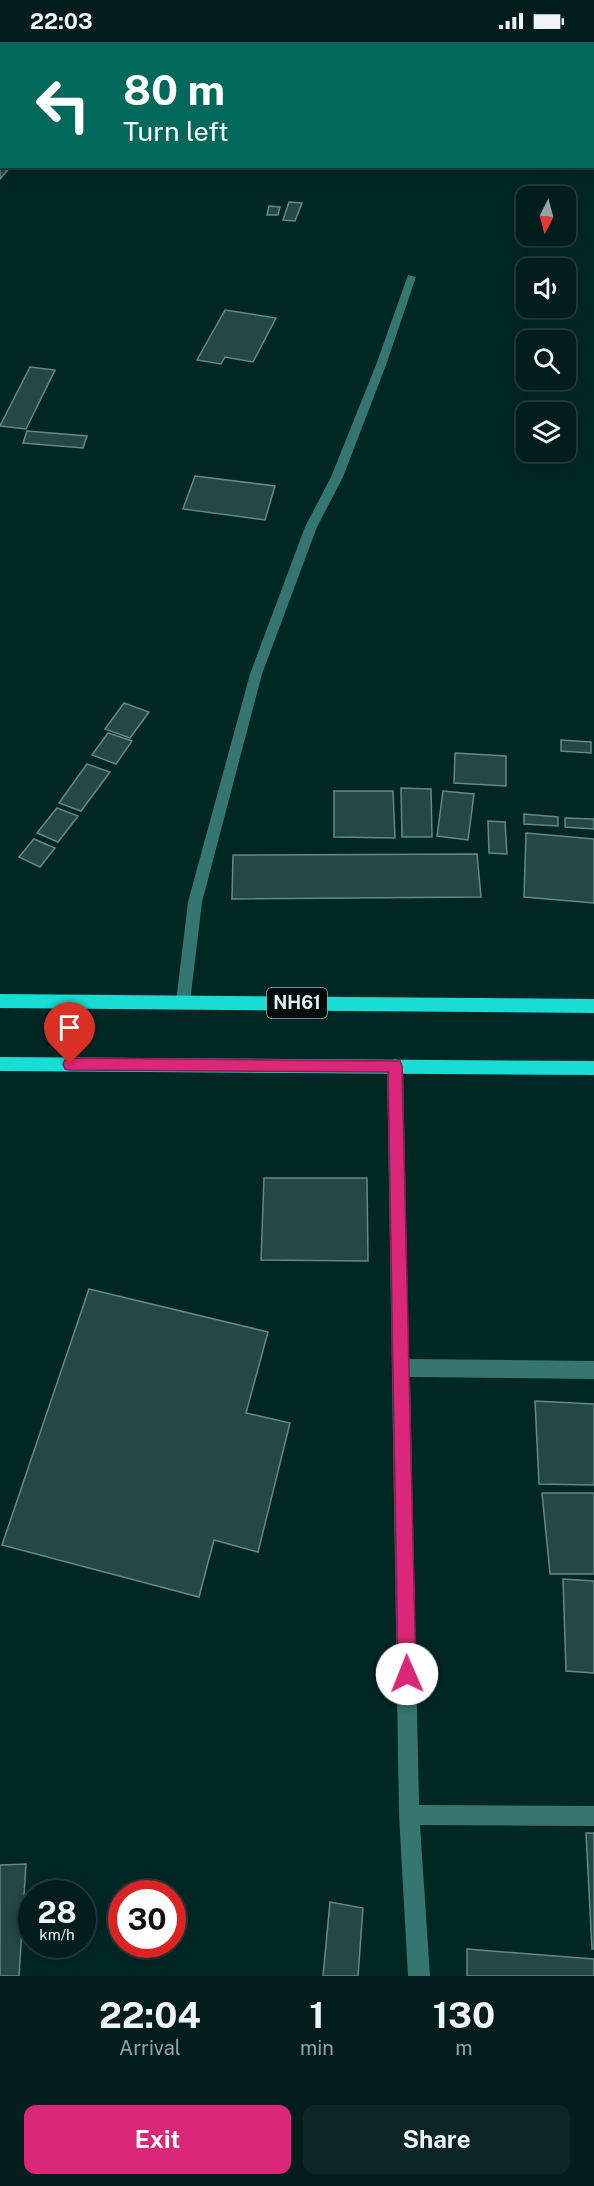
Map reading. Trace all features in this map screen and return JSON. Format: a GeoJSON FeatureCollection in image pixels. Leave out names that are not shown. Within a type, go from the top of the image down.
{"type":"FeatureCollection","features":[{"type":"Feature","properties":{"kind":"highway","name":"NH61"},"geometry":{"type":"LineString","coordinates":[[0,1002],[594,1006]]}},
{"type":"Feature","properties":{"kind":"highway"},"geometry":{"type":"LineString","coordinates":[[0,1064],[594,1068]]}},
{"type":"Feature","properties":{"kind":"street"},"geometry":{"type":"LineString","coordinates":[[183,1002],[195,902],[256,674],[311,527],[337,477],[381,365],[411,277]]}},
{"type":"Feature","properties":{"kind":"street"},"geometry":{"type":"LineString","coordinates":[[395,1066],[410,1815],[419,1976]]}},
{"type":"Feature","properties":{"kind":"street"},"geometry":{"type":"LineString","coordinates":[[402,1368],[594,1370]]}},
{"type":"Feature","properties":{"kind":"street"},"geometry":{"type":"LineString","coordinates":[[410,1815],[594,1816]]}},
{"type":"Feature","properties":{"kind":"building"},"geometry":{"type":"Polygon","coordinates":[[[0,168],[9,168],[0,179],[0,168]]]}},
{"type":"Feature","properties":{"kind":"building"},"geometry":{"type":"Polygon","coordinates":[[[289,202],[302,203],[295,221],[283,220],[289,202]]]}},
{"type":"Feature","properties":{"kind":"building"},"geometry":{"type":"Polygon","coordinates":[[[269,206],[280,207],[278,215],[267,215],[269,206]]]}},
{"type":"Feature","properties":{"kind":"building"},"geometry":{"type":"Polygon","coordinates":[[[225,310],[276,318],[253,362],[225,357],[221,364],[197,360],[225,310]]]}},
{"type":"Feature","properties":{"kind":"building"},"geometry":{"type":"Polygon","coordinates":[[[30,367],[55,370],[26,429],[0,426],[30,367]]]}},
{"type":"Feature","properties":{"kind":"building"},"geometry":{"type":"Polygon","coordinates":[[[27,431],[87,436],[83,448],[23,443],[27,431]]]}},
{"type":"Feature","properties":{"kind":"building"},"geometry":{"type":"Polygon","coordinates":[[[195,476],[275,486],[265,520],[183,509],[195,476]]]}},
{"type":"Feature","properties":{"kind":"building"},"geometry":{"type":"Polygon","coordinates":[[[124,703],[149,712],[130,738],[105,729],[124,703]]]}},
{"type":"Feature","properties":{"kind":"building"},"geometry":{"type":"Polygon","coordinates":[[[108,733],[132,741],[116,764],[92,755],[108,733]]]}},
{"type":"Feature","properties":{"kind":"building"},"geometry":{"type":"Polygon","coordinates":[[[561,740],[591,742],[591,753],[561,751],[561,740]]]}},
{"type":"Feature","properties":{"kind":"building"},"geometry":{"type":"Polygon","coordinates":[[[455,753],[506,756],[506,786],[454,783],[455,753]]]}},
{"type":"Feature","properties":{"kind":"building"},"geometry":{"type":"Polygon","coordinates":[[[87,764],[110,772],[81,811],[59,803],[87,764]]]}},
{"type":"Feature","properties":{"kind":"building"},"geometry":{"type":"Polygon","coordinates":[[[401,788],[431,789],[432,837],[402,837],[401,788]]]}},
{"type":"Feature","properties":{"kind":"building"},"geometry":{"type":"Polygon","coordinates":[[[334,791],[393,791],[395,838],[334,837],[334,791]]]}},
{"type":"Feature","properties":{"kind":"building"},"geometry":{"type":"Polygon","coordinates":[[[443,791],[474,794],[468,840],[437,836],[443,791]]]}},
{"type":"Feature","properties":{"kind":"building"},"geometry":{"type":"Polygon","coordinates":[[[57,808],[78,816],[58,842],[37,833],[57,808]]]}},
{"type":"Feature","properties":{"kind":"building"},"geometry":{"type":"Polygon","coordinates":[[[524,814],[558,817],[558,826],[524,824],[524,814]]]}},
{"type":"Feature","properties":{"kind":"building"},"geometry":{"type":"Polygon","coordinates":[[[565,818],[594,819],[594,829],[565,827],[565,818]]]}},
{"type":"Feature","properties":{"kind":"building"},"geometry":{"type":"Polygon","coordinates":[[[488,821],[505,822],[507,854],[489,853],[488,821]]]}},
{"type":"Feature","properties":{"kind":"building"},"geometry":{"type":"Polygon","coordinates":[[[526,833],[594,839],[594,903],[524,897],[526,833]]]}},
{"type":"Feature","properties":{"kind":"building"},"geometry":{"type":"Polygon","coordinates":[[[34,839],[55,848],[40,867],[19,857],[34,839]]]}},
{"type":"Feature","properties":{"kind":"building"},"geometry":{"type":"Polygon","coordinates":[[[477,854],[481,897],[232,899],[233,855],[477,854]]]}},
{"type":"Feature","properties":{"kind":"building"},"geometry":{"type":"Polygon","coordinates":[[[264,1178],[367,1178],[368,1261],[261,1260],[264,1178]]]}},
{"type":"Feature","properties":{"kind":"building"},"geometry":{"type":"Polygon","coordinates":[[[89,1289],[268,1332],[246,1413],[290,1423],[258,1552],[214,1540],[199,1597],[2,1545],[89,1289]]]}},
{"type":"Feature","properties":{"kind":"building"},"geometry":{"type":"Polygon","coordinates":[[[535,1401],[594,1404],[594,1485],[539,1484],[535,1401]]]}},
{"type":"Feature","properties":{"kind":"building"},"geometry":{"type":"Polygon","coordinates":[[[542,1493],[594,1493],[594,1574],[550,1574],[542,1493]]]}},
{"type":"Feature","properties":{"kind":"building"},"geometry":{"type":"Polygon","coordinates":[[[563,1579],[594,1581],[594,1673],[566,1671],[563,1579]]]}},
{"type":"Feature","properties":{"kind":"building"},"geometry":{"type":"Polygon","coordinates":[[[586,1833],[594,1833],[594,1949],[592,1949],[586,1833]]]}},
{"type":"Feature","properties":{"kind":"building"},"geometry":{"type":"Polygon","coordinates":[[[26,1864],[25,1880],[18,1880],[19,1976],[0,1976],[0,1865],[26,1864]]]}},
{"type":"Feature","properties":{"kind":"building"},"geometry":{"type":"Polygon","coordinates":[[[330,1902],[363,1908],[358,1976],[323,1976],[330,1902]]]}},
{"type":"Feature","properties":{"kind":"building"},"geometry":{"type":"Polygon","coordinates":[[[467,1949],[594,1959],[594,1976],[467,1976],[467,1949]]]}},
{"type":"Feature","properties":{"kind":"route"},"geometry":{"type":"LineString","coordinates":[[70,1064],[395,1066],[407,1674]]}}]}
